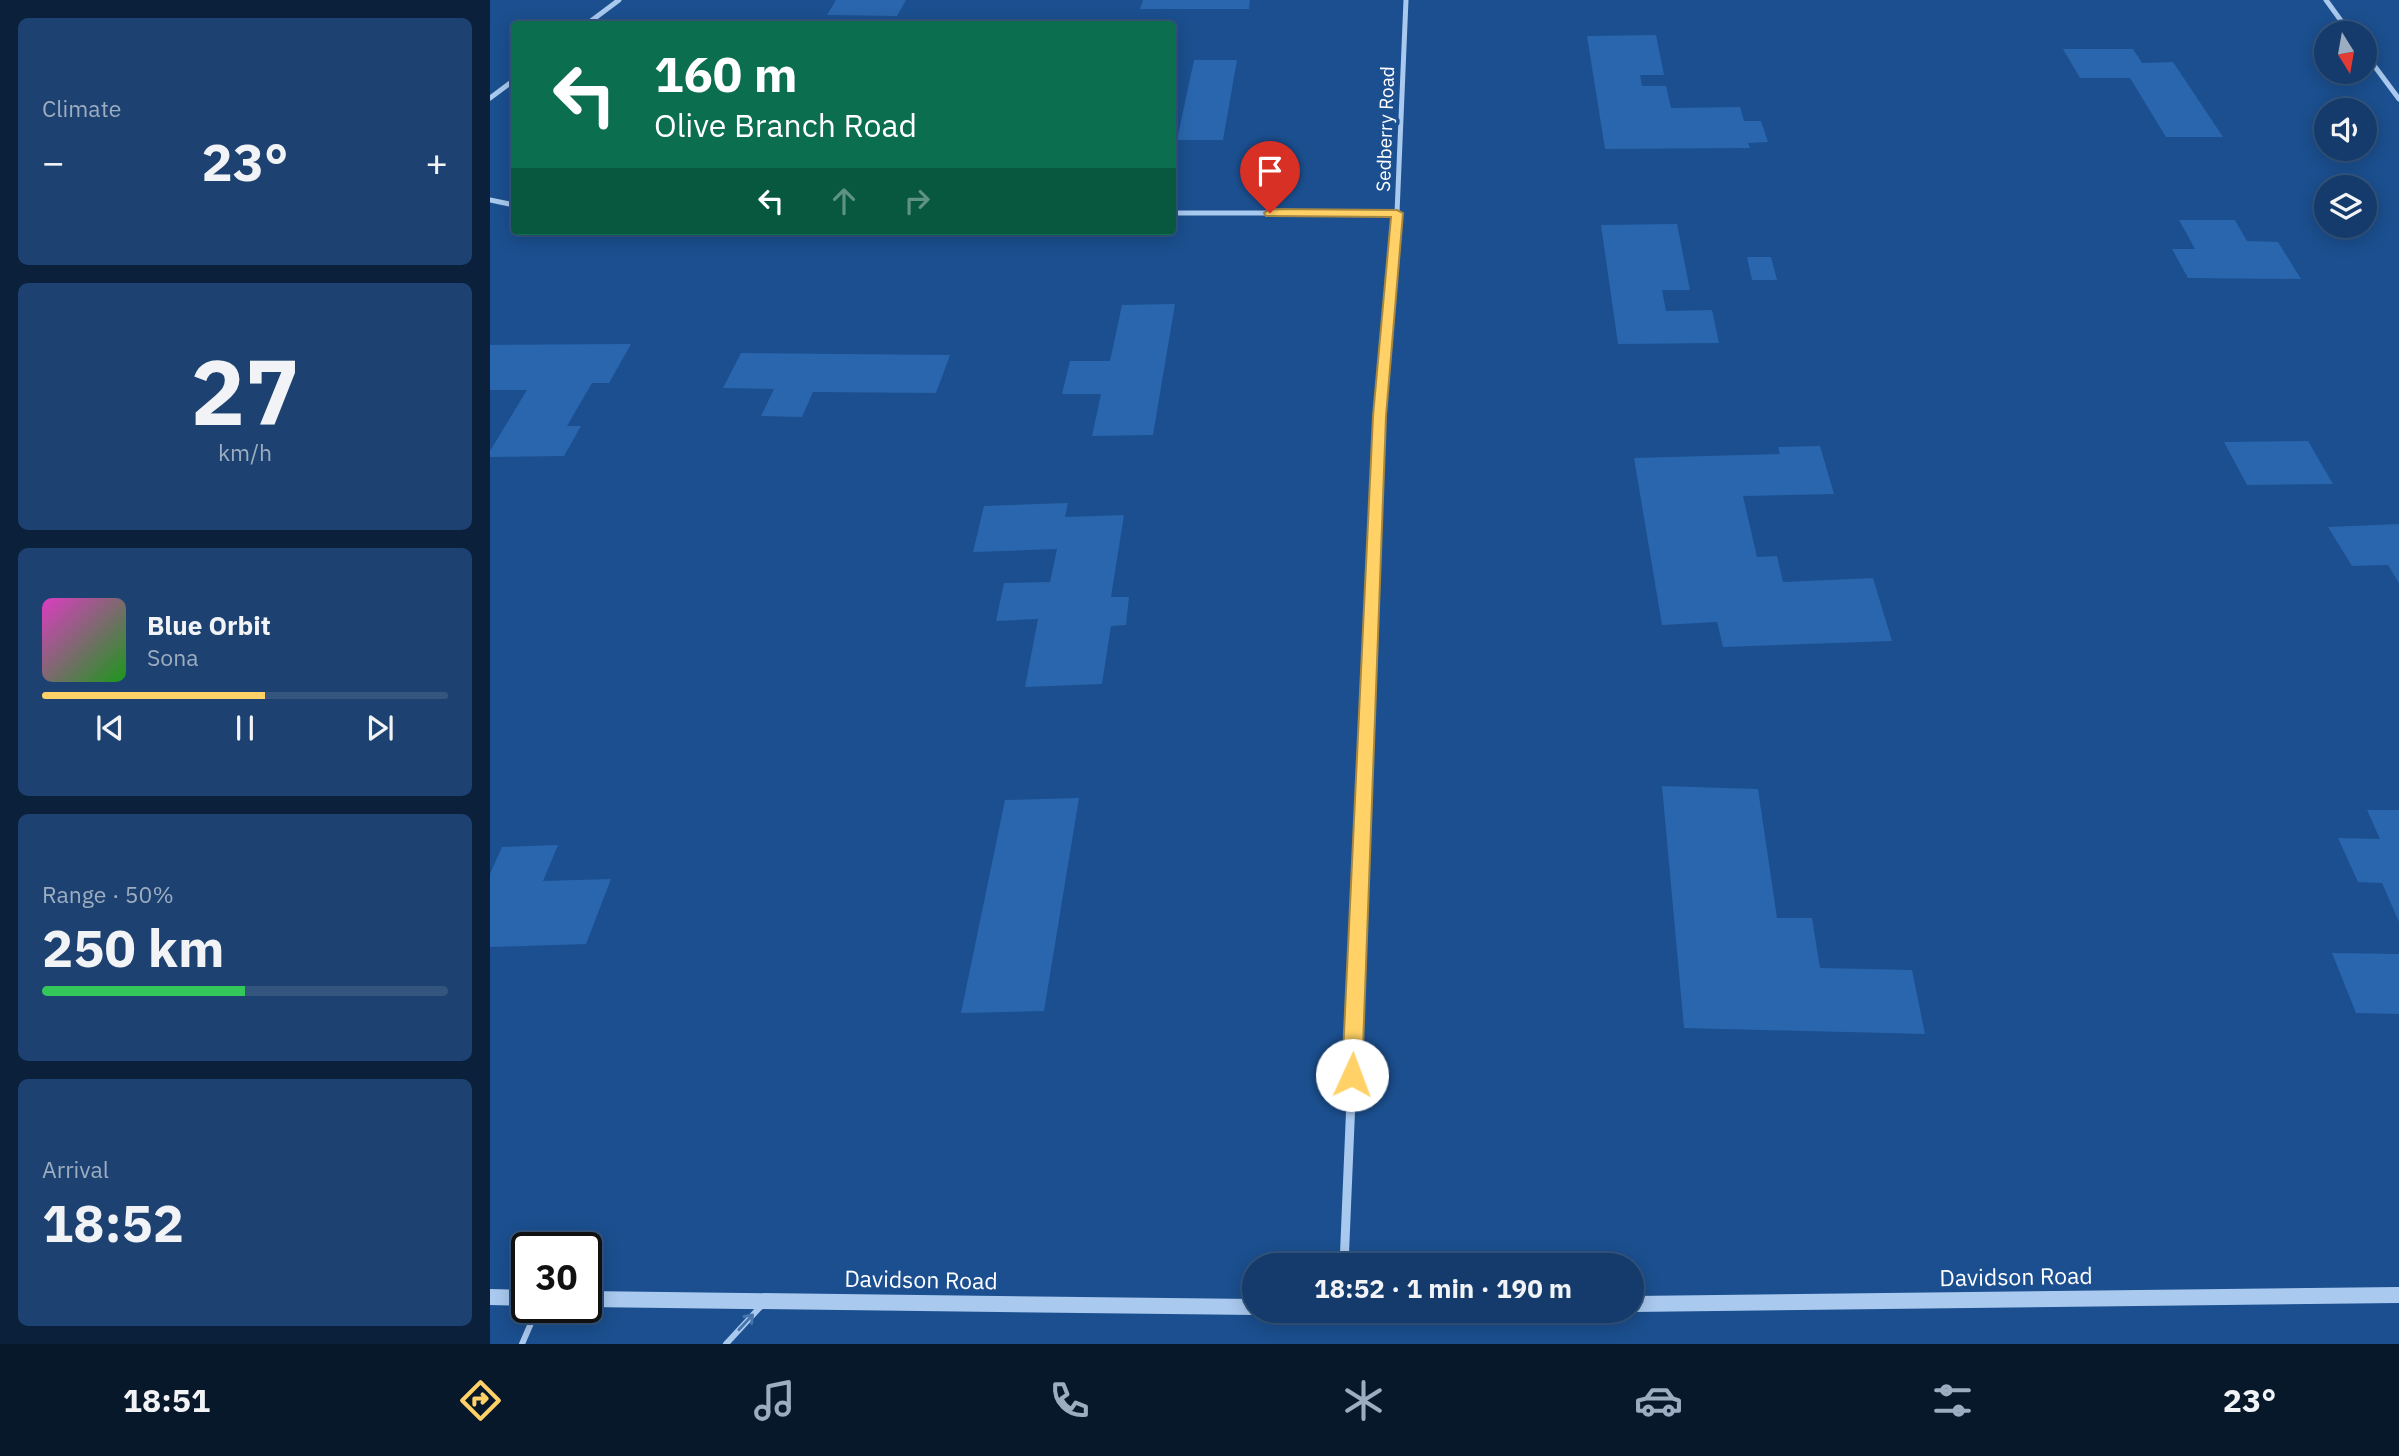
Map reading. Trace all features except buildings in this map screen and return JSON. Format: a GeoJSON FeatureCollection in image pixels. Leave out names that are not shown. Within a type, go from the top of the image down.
{"type":"FeatureCollection","features":[{"type":"Feature","properties":{"kind":"street"},"geometry":{"type":"LineString","coordinates":[[591,21],[619,0]]}},
{"type":"Feature","properties":{"kind":"street","name":"Sedberry Road"},"geometry":{"type":"LineString","coordinates":[[1345,1253],[1379,429],[1397,213],[1406,0]]}},
{"type":"Feature","properties":{"kind":"street"},"geometry":{"type":"LineString","coordinates":[[2326,0],[2341,21]]}},
{"type":"Feature","properties":{"kind":"street"},"geometry":{"type":"LineString","coordinates":[[2377,69],[2399,99]]}},
{"type":"Feature","properties":{"kind":"street"},"geometry":{"type":"LineString","coordinates":[[490,99],[511,82]]}},
{"type":"Feature","properties":{"kind":"street"},"geometry":{"type":"LineString","coordinates":[[490,200],[511,204]]}},
{"type":"Feature","properties":{"kind":"street"},"geometry":{"type":"LineString","coordinates":[[1176,213],[1397,213]]}},
{"type":"Feature","properties":{"kind":"street","name":"Davidson Road"},"geometry":{"type":"LineString","coordinates":[[1644,1304],[2399,1295]]}},
{"type":"Feature","properties":{"kind":"street"},"geometry":{"type":"LineString","coordinates":[[490,1297],[511,1298]]}},
{"type":"Feature","properties":{"kind":"street","name":"Davidson Road"},"geometry":{"type":"LineString","coordinates":[[602,1298],[1242,1307]]}},
{"type":"Feature","properties":{"kind":"lane"},"geometry":{"type":"LineString","coordinates":[[726,1344],[766,1301]]}},
{"type":"Feature","properties":{"kind":"lane"},"geometry":{"type":"LineString","coordinates":[[522,1344],[531,1323]]}},
{"type":"Feature","properties":{"kind":"route"},"geometry":{"type":"LineString","coordinates":[[1270,213],[1397,213],[1380,416],[1352,1075]]}}]}
